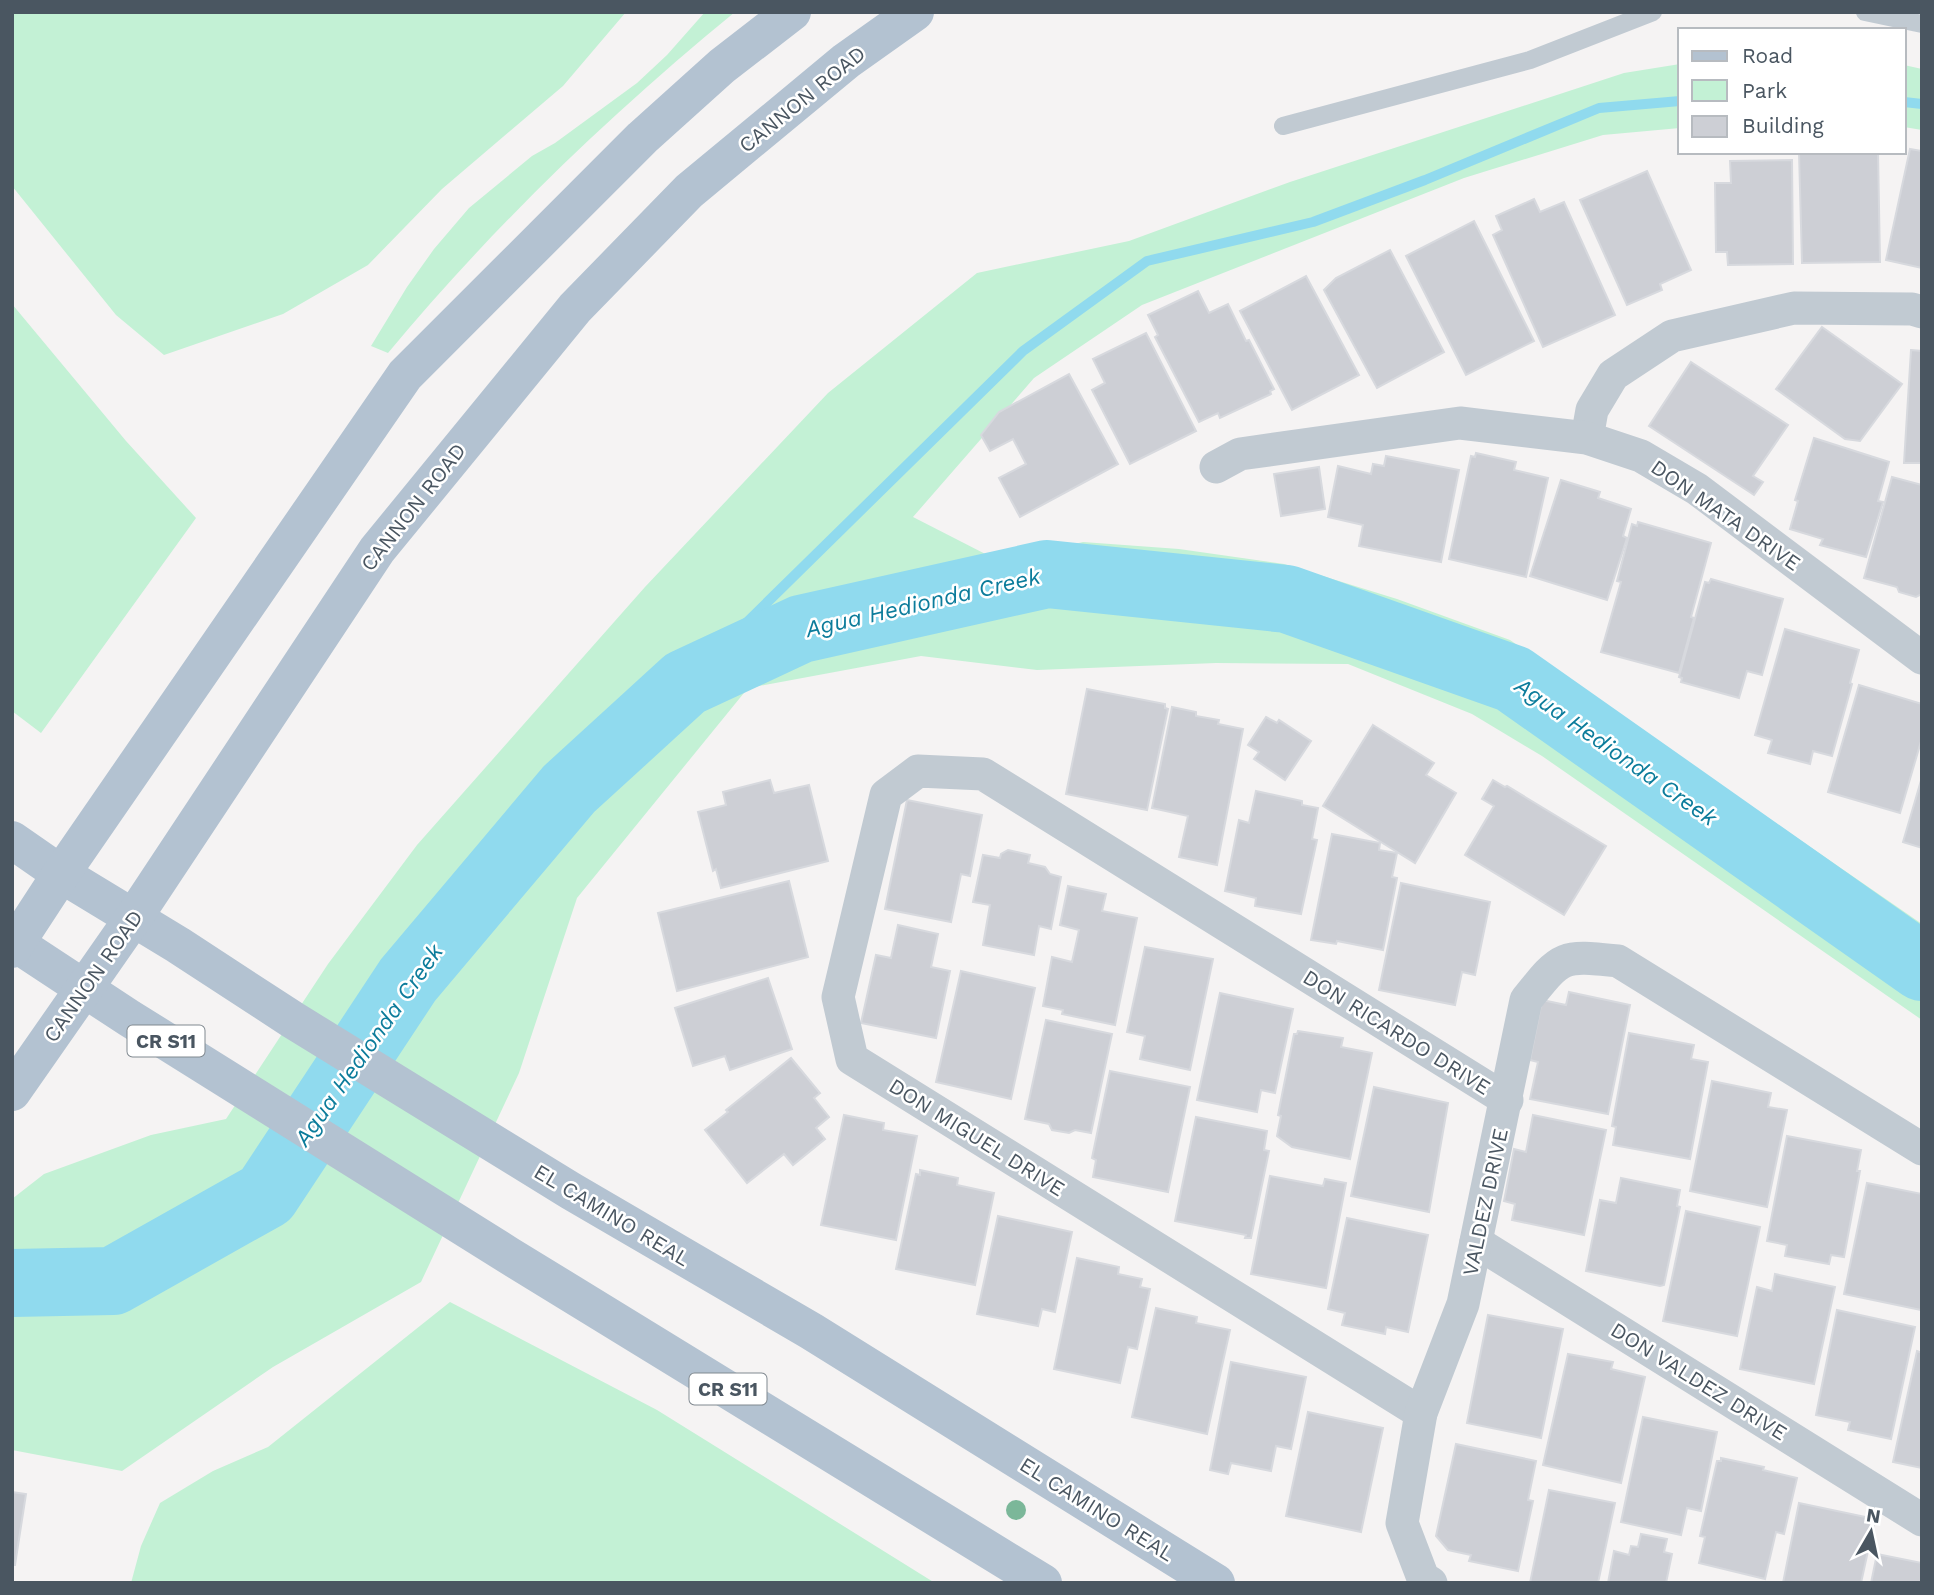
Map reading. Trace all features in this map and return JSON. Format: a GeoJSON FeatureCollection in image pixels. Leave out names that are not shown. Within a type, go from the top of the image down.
{"type":"FeatureCollection","features":[{"type":"Feature","properties":{"kind":"main road"},"geometry":{"type":"LineString","coordinates":[[13,944],[404,375],[642,138],[722,66],[792,12]]}},
{"type":"Feature","properties":{"kind":"main road","name":"CANNON ROAD"},"geometry":{"type":"LineString","coordinates":[[12,1092],[134,918],[377,550],[575,308],[689,191],[846,61],[915,12]]}},
{"type":"Feature","properties":{"kind":"main road","name":"EL CAMINO REAL"},"geometry":{"type":"LineString","coordinates":[[12,840],[61,874],[293,1020],[571,1191],[811,1331],[1216,1583]]}},
{"type":"Feature","properties":{"kind":"main road","name":"CR S11"},"geometry":{"type":"LineString","coordinates":[[13,944],[1043,1583]]}},
{"type":"Feature","properties":{"kind":"street"},"geometry":{"type":"LineString","coordinates":[[1587,438],[1592,410],[1613,375],[1672,336],[1794,308],[1912,309],[1922,312]]}},
{"type":"Feature","properties":{"kind":"street","name":"DON MATA DRIVE"},"geometry":{"type":"LineString","coordinates":[[1216,467],[1240,454],[1460,423],[1587,438],[1641,456],[1697,489],[1922,658]]}},
{"type":"Feature","properties":{"kind":"street","name":"DON MIGUEL DRIVE"},"geometry":{"type":"LineString","coordinates":[[983,774],[918,771],[886,795],[838,997],[852,1059],[1421,1413]]}},
{"type":"Feature","properties":{"kind":"street","name":"DON RICARDO DRIVE"},"geometry":{"type":"LineString","coordinates":[[983,774],[1507,1100],[1527,1000],[1552,968],[1574,957],[1618,961],[1922,1149]]}},
{"type":"Feature","properties":{"kind":"street","name":"VALDEZ DRIVE"},"geometry":{"type":"LineString","coordinates":[[1421,1413],[1464,1304],[1507,1100]]}},
{"type":"Feature","properties":{"kind":"street","name":"DON VALDEZ DRIVE"},"geometry":{"type":"LineString","coordinates":[[1476,1242],[1922,1520]]}},
{"type":"Feature","properties":{"kind":"street"},"geometry":{"type":"LineString","coordinates":[[1421,1413],[1402,1522],[1423,1578],[1431,1583]]}},
{"type":"Feature","properties":{"kind":"lane"},"geometry":{"type":"LineString","coordinates":[[1283,126],[1530,60],[1653,12]]}},
{"type":"Feature","properties":{"kind":"lane"},"geometry":{"type":"LineString","coordinates":[[1865,12],[1922,24]]}},
{"type":"Feature","properties":{"kind":"green space"},"geometry":{"type":"Polygon","coordinates":[[[12,12],[626,12],[563,86],[442,189],[368,265],[283,314],[164,355],[116,315],[12,186],[12,12]]]}},
{"type":"Feature","properties":{"kind":"green space"},"geometry":{"type":"Polygon","coordinates":[[[705,12],[735,12],[642,91],[553,174],[468,261],[388,353],[371,346],[407,287],[434,249],[469,208],[532,156],[555,143],[637,83],[667,55],[705,12]]]}},
{"type":"Feature","properties":{"kind":"green space"},"geometry":{"type":"Polygon","coordinates":[[[1678,64],[1678,128],[1603,135],[1464,178],[1142,305],[1034,378],[913,517],[1001,562],[1083,542],[1179,549],[1284,564],[1397,599],[1510,640],[1922,924],[1922,1020],[1542,756],[1472,714],[1348,664],[1216,663],[1037,670],[921,656],[748,688],[577,898],[519,1073],[421,1282],[273,1367],[122,1471],[12,1450],[12,1199],[44,1174],[151,1135],[226,1119],[328,964],[417,845],[645,587],[828,393],[977,273],[1129,241],[1290,182],[1624,73],[1678,64]]]}},
{"type":"Feature","properties":{"kind":"green space"},"geometry":{"type":"Polygon","coordinates":[[[1906,65],[1922,69],[1922,130],[1906,127],[1906,65]]]}},
{"type":"Feature","properties":{"kind":"green space"},"geometry":{"type":"Polygon","coordinates":[[[12,304],[126,441],[196,518],[41,733],[12,711],[12,304]]]}},
{"type":"Feature","properties":{"kind":"green space"},"geometry":{"type":"Polygon","coordinates":[[[450,1302],[657,1410],[935,1583],[131,1583],[141,1546],[160,1503],[213,1471],[268,1447],[450,1302]]]}},
{"type":"Feature","properties":{"kind":"building"},"geometry":{"type":"Polygon","coordinates":[[[1910,149],[1922,151],[1922,268],[1886,260],[1910,149]]]}},
{"type":"Feature","properties":{"kind":"building"},"geometry":{"type":"Polygon","coordinates":[[[1799,154],[1878,154],[1880,262],[1802,263],[1799,154]]]}},
{"type":"Feature","properties":{"kind":"building"},"geometry":{"type":"Polygon","coordinates":[[[1792,160],[1793,264],[1728,265],[1727,252],[1716,252],[1715,183],[1731,183],[1730,161],[1792,160]]]}},
{"type":"Feature","properties":{"kind":"building"},"geometry":{"type":"Polygon","coordinates":[[[1647,171],[1691,270],[1660,284],[1662,290],[1627,305],[1580,200],[1647,171]]]}},
{"type":"Feature","properties":{"kind":"building"},"geometry":{"type":"Polygon","coordinates":[[[1534,199],[1540,212],[1564,202],[1615,315],[1543,347],[1493,235],[1502,230],[1496,216],[1534,199]]]}},
{"type":"Feature","properties":{"kind":"building"},"geometry":{"type":"Polygon","coordinates":[[[1474,221],[1534,341],[1466,375],[1406,256],[1474,221]]]}},
{"type":"Feature","properties":{"kind":"building"},"geometry":{"type":"Polygon","coordinates":[[[1390,250],[1444,352],[1377,388],[1324,290],[1336,278],[1390,250]]]}},
{"type":"Feature","properties":{"kind":"building"},"geometry":{"type":"Polygon","coordinates":[[[1306,276],[1359,375],[1292,410],[1240,311],[1306,276]]]}},
{"type":"Feature","properties":{"kind":"building"},"geometry":{"type":"Polygon","coordinates":[[[1198,291],[1209,313],[1228,304],[1274,389],[1270,391],[1271,394],[1220,418],[1218,413],[1199,422],[1155,337],[1158,335],[1148,315],[1198,291]]]}},
{"type":"Feature","properties":{"kind":"building"},"geometry":{"type":"Polygon","coordinates":[[[1822,327],[1902,384],[1860,441],[1845,439],[1776,389],[1822,327]]]}},
{"type":"Feature","properties":{"kind":"building"},"geometry":{"type":"Polygon","coordinates":[[[1146,333],[1196,431],[1130,464],[1092,390],[1105,383],[1093,359],[1146,333]]]}},
{"type":"Feature","properties":{"kind":"building"},"geometry":{"type":"Polygon","coordinates":[[[1911,350],[1922,351],[1922,463],[1904,463],[1911,350]]]}},
{"type":"Feature","properties":{"kind":"building"},"geometry":{"type":"Polygon","coordinates":[[[1691,362],[1788,425],[1753,476],[1763,482],[1754,495],[1649,426],[1691,362]]]}},
{"type":"Feature","properties":{"kind":"building"},"geometry":{"type":"Polygon","coordinates":[[[1069,374],[1118,464],[1020,517],[999,478],[1026,464],[1013,439],[990,451],[981,435],[999,412],[1069,374]]]}},
{"type":"Feature","properties":{"kind":"building"},"geometry":{"type":"Polygon","coordinates":[[[1814,438],[1889,462],[1878,501],[1883,502],[1866,557],[1820,545],[1823,539],[1790,529],[1798,501],[1795,500],[1814,438]]]}},
{"type":"Feature","properties":{"kind":"building"},"geometry":{"type":"Polygon","coordinates":[[[1476,453],[1516,462],[1514,470],[1548,478],[1526,577],[1449,559],[1471,456],[1475,457],[1476,453]]]}},
{"type":"Feature","properties":{"kind":"building"},"geometry":{"type":"Polygon","coordinates":[[[1386,456],[1459,470],[1441,562],[1359,546],[1363,525],[1328,517],[1338,466],[1371,474],[1373,464],[1384,466],[1386,456]]]}},
{"type":"Feature","properties":{"kind":"building"},"geometry":{"type":"Polygon","coordinates":[[[1319,467],[1325,509],[1281,516],[1274,474],[1319,467]]]}},
{"type":"Feature","properties":{"kind":"building"},"geometry":{"type":"Polygon","coordinates":[[[1892,477],[1922,485],[1922,594],[1916,597],[1899,592],[1897,587],[1864,578],[1892,477]]]}},
{"type":"Feature","properties":{"kind":"building"},"geometry":{"type":"Polygon","coordinates":[[[1561,480],[1600,492],[1598,498],[1631,509],[1623,536],[1627,538],[1607,600],[1530,576],[1561,480]]]}},
{"type":"Feature","properties":{"kind":"building"},"geometry":{"type":"Polygon","coordinates":[[[1638,522],[1711,543],[1679,673],[1601,652],[1621,582],[1617,581],[1632,524],[1637,526],[1638,522]]]}},
{"type":"Feature","properties":{"kind":"building"},"geometry":{"type":"Polygon","coordinates":[[[1711,579],[1783,599],[1762,675],[1747,671],[1739,698],[1681,682],[1682,678],[1679,677],[1705,582],[1709,583],[1711,579]]]}},
{"type":"Feature","properties":{"kind":"building"},"geometry":{"type":"Polygon","coordinates":[[[1785,629],[1859,650],[1832,756],[1813,751],[1810,764],[1768,753],[1772,740],[1755,735],[1785,629]]]}},
{"type":"Feature","properties":{"kind":"building"},"geometry":{"type":"Polygon","coordinates":[[[1859,685],[1922,704],[1922,738],[1900,813],[1828,792],[1859,685]]]}},
{"type":"Feature","properties":{"kind":"building"},"geometry":{"type":"Polygon","coordinates":[[[1087,689],[1165,704],[1168,709],[1147,810],[1066,794],[1087,689]]]}},
{"type":"Feature","properties":{"kind":"building"},"geometry":{"type":"Polygon","coordinates":[[[1172,707],[1196,712],[1196,716],[1219,720],[1218,724],[1243,729],[1217,865],[1179,857],[1188,816],[1152,808],[1172,707]]]}},
{"type":"Feature","properties":{"kind":"building"},"geometry":{"type":"Polygon","coordinates":[[[1266,717],[1277,723],[1279,720],[1311,741],[1285,780],[1254,759],[1259,752],[1248,745],[1266,717]]]}},
{"type":"Feature","properties":{"kind":"building"},"geometry":{"type":"Polygon","coordinates":[[[1373,725],[1434,763],[1426,775],[1456,793],[1415,863],[1323,806],[1373,725]]]}},
{"type":"Feature","properties":{"kind":"building"},"geometry":{"type":"Polygon","coordinates":[[[1922,777],[1922,848],[1903,842],[1922,777]]]}},
{"type":"Feature","properties":{"kind":"building"},"geometry":{"type":"Polygon","coordinates":[[[770,780],[774,793],[809,785],[828,861],[721,888],[716,869],[713,871],[698,812],[726,805],[723,792],[770,780]]]}},
{"type":"Feature","properties":{"kind":"building"},"geometry":{"type":"Polygon","coordinates":[[[1493,780],[1606,846],[1564,915],[1465,855],[1494,806],[1482,799],[1493,780]]]}},
{"type":"Feature","properties":{"kind":"building"},"geometry":{"type":"Polygon","coordinates":[[[1256,791],[1302,801],[1302,805],[1318,808],[1312,839],[1317,840],[1301,914],[1255,906],[1256,898],[1225,891],[1239,820],[1249,823],[1256,791]]]}},
{"type":"Feature","properties":{"kind":"building"},"geometry":{"type":"Polygon","coordinates":[[[907,800],[982,815],[970,876],[961,874],[951,922],[885,909],[907,800]]]}},
{"type":"Feature","properties":{"kind":"building"},"geometry":{"type":"Polygon","coordinates":[[[1332,834],[1380,843],[1379,850],[1397,853],[1392,877],[1397,878],[1383,950],[1337,941],[1336,944],[1311,940],[1332,834]]]}},
{"type":"Feature","properties":{"kind":"building"},"geometry":{"type":"Polygon","coordinates":[[[1008,850],[1030,855],[1028,863],[1045,867],[1050,874],[1061,877],[1051,929],[1039,926],[1034,955],[983,945],[990,905],[973,902],[983,855],[1000,858],[1001,854],[1008,850]]]}},
{"type":"Feature","properties":{"kind":"building"},"geometry":{"type":"Polygon","coordinates":[[[789,881],[808,957],[677,991],[658,913],[789,881]]]}},
{"type":"Feature","properties":{"kind":"building"},"geometry":{"type":"Polygon","coordinates":[[[1401,883],[1490,902],[1475,975],[1462,972],[1455,1005],[1379,990],[1401,883]]]}},
{"type":"Feature","properties":{"kind":"building"},"geometry":{"type":"Polygon","coordinates":[[[1068,886],[1106,894],[1102,911],[1137,918],[1115,1025],[1062,1014],[1063,1010],[1043,1006],[1052,957],[1072,962],[1079,930],[1060,925],[1068,886]]]}},
{"type":"Feature","properties":{"kind":"building"},"geometry":{"type":"Polygon","coordinates":[[[898,925],[938,934],[931,967],[950,971],[936,1038],[861,1023],[876,955],[891,958],[898,925]]]}},
{"type":"Feature","properties":{"kind":"building"},"geometry":{"type":"Polygon","coordinates":[[[1145,947],[1213,959],[1190,1070],[1140,1059],[1145,1036],[1127,1032],[1145,947]]]}},
{"type":"Feature","properties":{"kind":"building"},"geometry":{"type":"Polygon","coordinates":[[[961,971],[1035,988],[1011,1099],[936,1082],[961,971]]]}},
{"type":"Feature","properties":{"kind":"building"},"geometry":{"type":"Polygon","coordinates":[[[768,978],[792,1049],[730,1070],[725,1056],[693,1066],[675,1008],[768,978]]]}},
{"type":"Feature","properties":{"kind":"building"},"geometry":{"type":"Polygon","coordinates":[[[1569,992],[1630,1005],[1608,1114],[1530,1099],[1538,1062],[1530,1060],[1542,1000],[1566,1005],[1569,992]]]}},
{"type":"Feature","properties":{"kind":"building"},"geometry":{"type":"Polygon","coordinates":[[[1220,993],[1293,1009],[1275,1093],[1261,1090],[1257,1112],[1197,1100],[1220,993]]]}},
{"type":"Feature","properties":{"kind":"building"},"geometry":{"type":"Polygon","coordinates":[[[1046,1020],[1112,1034],[1091,1133],[1052,1130],[1049,1124],[1025,1119],[1046,1020]]]}},
{"type":"Feature","properties":{"kind":"building"},"geometry":{"type":"Polygon","coordinates":[[[1298,1031],[1343,1038],[1341,1047],[1372,1053],[1350,1159],[1292,1147],[1277,1136],[1281,1116],[1278,1115],[1294,1034],[1298,1031]]]}},
{"type":"Feature","properties":{"kind":"building"},"geometry":{"type":"Polygon","coordinates":[[[1629,1033],[1694,1045],[1691,1059],[1708,1062],[1690,1159],[1613,1145],[1616,1127],[1612,1126],[1629,1033]]]}},
{"type":"Feature","properties":{"kind":"building"},"geometry":{"type":"Polygon","coordinates":[[[791,1058],[820,1093],[814,1098],[829,1117],[816,1128],[825,1139],[793,1165],[784,1154],[747,1183],[705,1130],[791,1058]]]}},
{"type":"Feature","properties":{"kind":"building"},"geometry":{"type":"Polygon","coordinates":[[[1110,1071],[1190,1087],[1168,1192],[1093,1177],[1096,1160],[1092,1158],[1110,1071]]]}},
{"type":"Feature","properties":{"kind":"building"},"geometry":{"type":"Polygon","coordinates":[[[1712,1081],[1771,1093],[1768,1107],[1787,1110],[1767,1207],[1690,1191],[1712,1081]]]}},
{"type":"Feature","properties":{"kind":"building"},"geometry":{"type":"Polygon","coordinates":[[[1374,1087],[1448,1103],[1429,1212],[1351,1196],[1374,1087]]]}},
{"type":"Feature","properties":{"kind":"building"},"geometry":{"type":"Polygon","coordinates":[[[844,1115],[884,1123],[883,1130],[917,1136],[896,1240],[821,1225],[844,1115]]]}},
{"type":"Feature","properties":{"kind":"building"},"geometry":{"type":"Polygon","coordinates":[[[1533,1115],[1606,1130],[1584,1235],[1512,1220],[1515,1204],[1504,1201],[1514,1149],[1526,1152],[1533,1115]]]}},
{"type":"Feature","properties":{"kind":"building"},"geometry":{"type":"Polygon","coordinates":[[[1196,1117],[1267,1131],[1264,1150],[1269,1151],[1251,1238],[1175,1221],[1196,1117]]]}},
{"type":"Feature","properties":{"kind":"building"},"geometry":{"type":"Polygon","coordinates":[[[1787,1136],[1861,1150],[1857,1171],[1860,1171],[1844,1257],[1831,1255],[1829,1264],[1785,1256],[1787,1245],[1767,1241],[1787,1136]]]}},
{"type":"Feature","properties":{"kind":"building"},"geometry":{"type":"Polygon","coordinates":[[[920,1170],[958,1178],[957,1185],[994,1193],[975,1285],[896,1269],[916,1174],[920,1175],[920,1170]]]}},
{"type":"Feature","properties":{"kind":"building"},"geometry":{"type":"Polygon","coordinates":[[[1270,1176],[1323,1186],[1325,1179],[1346,1183],[1326,1288],[1251,1274],[1270,1176]]]}},
{"type":"Feature","properties":{"kind":"building"},"geometry":{"type":"Polygon","coordinates":[[[1621,1178],[1680,1190],[1677,1206],[1680,1207],[1664,1285],[1586,1271],[1600,1200],[1616,1203],[1621,1178]]]}},
{"type":"Feature","properties":{"kind":"building"},"geometry":{"type":"Polygon","coordinates":[[[1867,1183],[1922,1194],[1921,1310],[1844,1294],[1867,1183]]]}},
{"type":"Feature","properties":{"kind":"building"},"geometry":{"type":"Polygon","coordinates":[[[1686,1211],[1760,1227],[1737,1336],[1663,1321],[1686,1211]]]}},
{"type":"Feature","properties":{"kind":"building"},"geometry":{"type":"Polygon","coordinates":[[[998,1216],[1072,1232],[1055,1312],[1042,1309],[1038,1326],[977,1314],[998,1216]]]}},
{"type":"Feature","properties":{"kind":"building"},"geometry":{"type":"Polygon","coordinates":[[[1347,1218],[1428,1235],[1408,1332],[1386,1327],[1385,1334],[1342,1325],[1345,1313],[1328,1309],[1347,1218]]]}},
{"type":"Feature","properties":{"kind":"building"},"geometry":{"type":"Polygon","coordinates":[[[1077,1258],[1119,1267],[1118,1274],[1142,1279],[1140,1287],[1150,1289],[1137,1349],[1128,1347],[1120,1383],[1054,1369],[1077,1258]]]}},
{"type":"Feature","properties":{"kind":"building"},"geometry":{"type":"Polygon","coordinates":[[[1775,1274],[1835,1287],[1814,1384],[1740,1369],[1757,1287],[1772,1291],[1775,1274]]]}},
{"type":"Feature","properties":{"kind":"building"},"geometry":{"type":"Polygon","coordinates":[[[1156,1308],[1197,1317],[1196,1323],[1230,1330],[1207,1434],[1132,1417],[1156,1308]]]}},
{"type":"Feature","properties":{"kind":"building"},"geometry":{"type":"Polygon","coordinates":[[[1837,1310],[1915,1327],[1891,1439],[1848,1430],[1850,1422],[1816,1415],[1837,1310]]]}},
{"type":"Feature","properties":{"kind":"building"},"geometry":{"type":"Polygon","coordinates":[[[1488,1315],[1563,1329],[1541,1438],[1467,1423],[1488,1315]]]}},
{"type":"Feature","properties":{"kind":"building"},"geometry":{"type":"Polygon","coordinates":[[[1917,1351],[1922,1353],[1922,1468],[1893,1462],[1917,1351]]]}},
{"type":"Feature","properties":{"kind":"building"},"geometry":{"type":"Polygon","coordinates":[[[1568,1354],[1613,1362],[1611,1369],[1645,1377],[1621,1483],[1543,1465],[1568,1354]]]}},
{"type":"Feature","properties":{"kind":"building"},"geometry":{"type":"Polygon","coordinates":[[[1231,1362],[1306,1377],[1291,1449],[1276,1446],[1271,1471],[1231,1463],[1228,1474],[1210,1470],[1231,1362]]]}},
{"type":"Feature","properties":{"kind":"building"},"geometry":{"type":"Polygon","coordinates":[[[1308,1412],[1383,1428],[1361,1532],[1286,1516],[1308,1412]]]}},
{"type":"Feature","properties":{"kind":"building"},"geometry":{"type":"Polygon","coordinates":[[[1643,1417],[1717,1432],[1701,1511],[1687,1508],[1681,1535],[1621,1522],[1643,1417]]]}},
{"type":"Feature","properties":{"kind":"building"},"geometry":{"type":"Polygon","coordinates":[[[1456,1444],[1536,1461],[1528,1500],[1533,1501],[1518,1571],[1469,1561],[1471,1555],[1448,1550],[1436,1536],[1456,1444]]]}},
{"type":"Feature","properties":{"kind":"building"},"geometry":{"type":"Polygon","coordinates":[[[1721,1458],[1764,1467],[1763,1470],[1797,1478],[1784,1534],[1776,1532],[1765,1579],[1699,1563],[1705,1537],[1700,1536],[1717,1461],[1721,1461],[1721,1458]]]}},
{"type":"Feature","properties":{"kind":"building"},"geometry":{"type":"Polygon","coordinates":[[[1549,1490],[1615,1503],[1598,1583],[1530,1583],[1549,1490]]]}},
{"type":"Feature","properties":{"kind":"building"},"geometry":{"type":"Polygon","coordinates":[[[12,1492],[26,1494],[15,1565],[12,1565],[12,1492]]]}},
{"type":"Feature","properties":{"kind":"building"},"geometry":{"type":"Polygon","coordinates":[[[1799,1503],[1875,1519],[1861,1583],[1783,1583],[1799,1503]]]}},
{"type":"Feature","properties":{"kind":"building"},"geometry":{"type":"Polygon","coordinates":[[[1641,1534],[1667,1539],[1664,1552],[1672,1554],[1666,1583],[1608,1583],[1614,1551],[1629,1555],[1631,1546],[1638,1547],[1641,1534]]]}},
{"type":"Feature","properties":{"kind":"building"},"geometry":{"type":"Polygon","coordinates":[[[1877,1554],[1922,1563],[1922,1583],[1871,1583],[1877,1554]]]}},
{"type":"Feature","properties":{"kind":"waterway"},"geometry":{"type":"LineString","coordinates":[[685,683],[1023,351],[1147,261],[1313,222],[1425,180],[1599,108],[1678,101]]}},
{"type":"Feature","properties":{"kind":"waterway"},"geometry":{"type":"LineString","coordinates":[[1906,102],[1922,104]]}},
{"type":"Feature","properties":{"kind":"waterway","name":"Agua Hedionda Creek"},"geometry":{"type":"LineString","coordinates":[[12,1283],[113,1281],[266,1195],[408,980],[569,789],[685,683],[801,629],[1047,574],[1287,599],[1513,679],[1922,967]]}}]}
